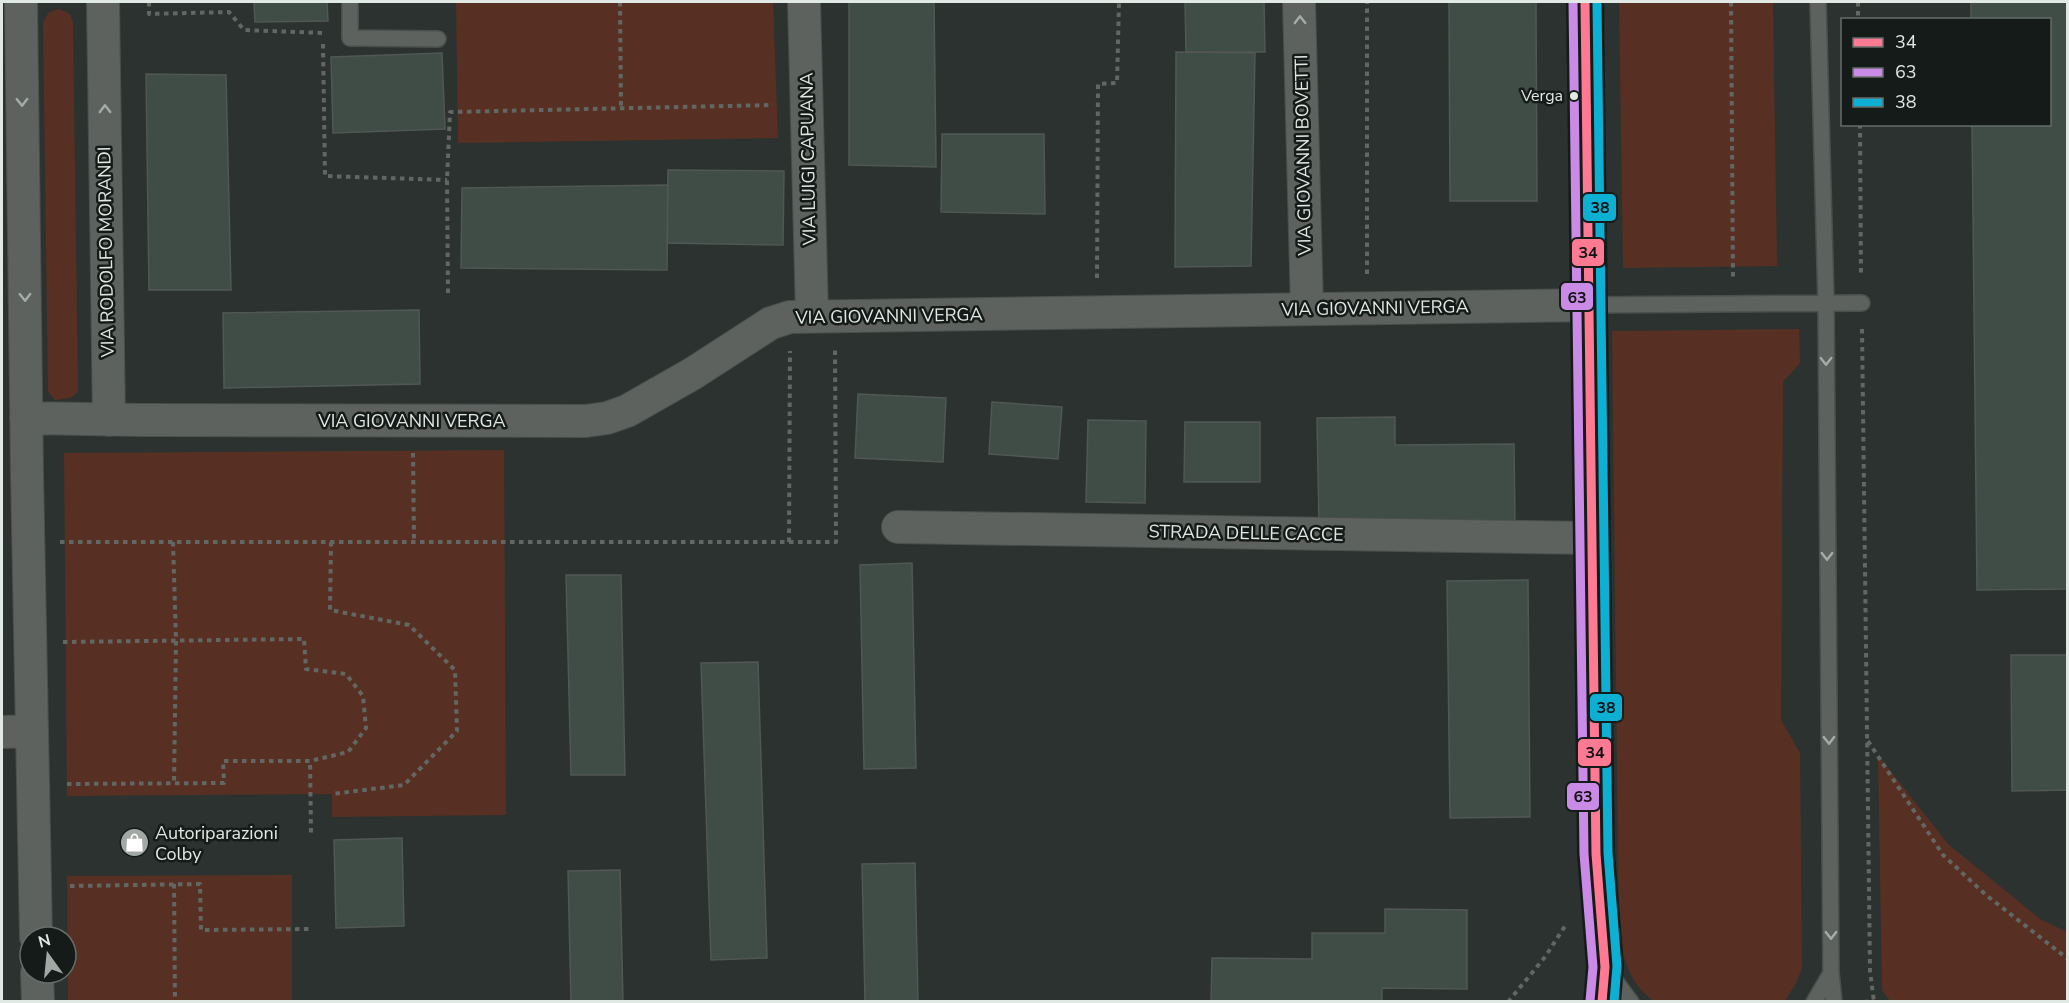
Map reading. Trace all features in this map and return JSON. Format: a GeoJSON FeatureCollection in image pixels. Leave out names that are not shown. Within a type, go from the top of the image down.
{"type":"FeatureCollection","features":[{"type":"Feature","properties":{"kind":"street"},"geometry":{"type":"LineString","coordinates":[[21,2],[12,70],[26,418],[36,925]]}},
{"type":"Feature","properties":{"kind":"street","name":"VIA RODOLFO MORANDI"},"geometry":{"type":"LineString","coordinates":[[103,2],[109,420]]}},
{"type":"Feature","properties":{"kind":"street","name":"VIA LUIGI CAPUANA"},"geometry":{"type":"LineString","coordinates":[[804,2],[812,316]]}},
{"type":"Feature","properties":{"kind":"street","name":"VIA GIOVANNI BOVETTI"},"geometry":{"type":"LineString","coordinates":[[1299,2],[1307,309]]}},
{"type":"Feature","properties":{"kind":"street"},"geometry":{"type":"LineString","coordinates":[[1585,2],[1596,854],[1616,991]]}},
{"type":"Feature","properties":{"kind":"street","name":"VIA GIOVANNI VERGA"},"geometry":{"type":"LineString","coordinates":[[109,420],[586,421],[608,418],[627,411],[682,380],[771,323],[812,316],[1589,305]]}},
{"type":"Feature","properties":{"kind":"street"},"geometry":{"type":"LineString","coordinates":[[26,418],[109,420]]}},
{"type":"Feature","properties":{"kind":"street","name":"STRADA DELLE CACCE"},"geometry":{"type":"LineString","coordinates":[[898,527],[1593,538]]}},
{"type":"Feature","properties":{"kind":"street"},"geometry":{"type":"LineString","coordinates":[[2,732],[32,731]]}},
{"type":"Feature","properties":{"kind":"street"},"geometry":{"type":"LineString","coordinates":[[37,985],[38,1002]]}},
{"type":"Feature","properties":{"kind":"lane"},"geometry":{"type":"LineString","coordinates":[[350,2],[350,38],[438,39]]}},
{"type":"Feature","properties":{"kind":"lane"},"geometry":{"type":"LineString","coordinates":[[1818,2],[1826,302],[1831,973],[1834,1002]]}},
{"type":"Feature","properties":{"kind":"lane"},"geometry":{"type":"LineString","coordinates":[[1589,305],[1862,303]]}},
{"type":"Feature","properties":{"kind":"lane"},"geometry":{"type":"LineString","coordinates":[[1814,1002],[1831,973]]}},
{"type":"Feature","properties":{"kind":"path"},"geometry":{"type":"LineString","coordinates":[[149,2],[150,14],[229,12],[244,30],[322,33],[325,176],[447,180]]}},
{"type":"Feature","properties":{"kind":"path"},"geometry":{"type":"LineString","coordinates":[[620,2],[621,108]]}},
{"type":"Feature","properties":{"kind":"path"},"geometry":{"type":"LineString","coordinates":[[1097,312],[1098,84],[1117,83],[1119,2]]}},
{"type":"Feature","properties":{"kind":"path"},"geometry":{"type":"LineString","coordinates":[[1367,2],[1367,308]]}},
{"type":"Feature","properties":{"kind":"path"},"geometry":{"type":"LineString","coordinates":[[1731,2],[1733,304]]}},
{"type":"Feature","properties":{"kind":"path"},"geometry":{"type":"LineString","coordinates":[[1858,2],[1858,18]]}},
{"type":"Feature","properties":{"kind":"path"},"geometry":{"type":"LineString","coordinates":[[448,292],[447,180],[450,112],[806,104]]}},
{"type":"Feature","properties":{"kind":"path"},"geometry":{"type":"LineString","coordinates":[[1860,126],[1870,971],[1874,1001],[1864,1002]]}},
{"type":"Feature","properties":{"kind":"path"},"geometry":{"type":"LineString","coordinates":[[29,542],[836,542],[812,316]]}},
{"type":"Feature","properties":{"kind":"path"},"geometry":{"type":"LineString","coordinates":[[789,542],[812,316]]}},
{"type":"Feature","properties":{"kind":"path"},"geometry":{"type":"LineString","coordinates":[[411,421],[414,542]]}},
{"type":"Feature","properties":{"kind":"path"},"geometry":{"type":"LineString","coordinates":[[173,542],[176,641],[174,783]]}},
{"type":"Feature","properties":{"kind":"path"},"geometry":{"type":"LineString","coordinates":[[331,542],[330,610],[409,625],[455,670],[457,731],[404,785],[332,794]]}},
{"type":"Feature","properties":{"kind":"path"},"geometry":{"type":"LineString","coordinates":[[31,644],[304,639],[306,669],[345,674],[363,696],[366,729],[348,752],[310,761],[223,761],[224,783],[33,784]]}},
{"type":"Feature","properties":{"kind":"path"},"geometry":{"type":"LineString","coordinates":[[1867,740],[1943,855],[1986,896],[2067,958]]}},
{"type":"Feature","properties":{"kind":"path"},"geometry":{"type":"LineString","coordinates":[[310,761],[311,832]]}},
{"type":"Feature","properties":{"kind":"path"},"geometry":{"type":"LineString","coordinates":[[35,884],[200,884],[201,930],[312,929]]}},
{"type":"Feature","properties":{"kind":"path"},"geometry":{"type":"LineString","coordinates":[[174,884],[175,1002]]}},
{"type":"Feature","properties":{"kind":"path"},"geometry":{"type":"LineString","coordinates":[[1508,1002],[1545,957],[1569,919]]}},
{"type":"Feature","properties":{"kind":"shaded area"},"geometry":{"type":"Polygon","coordinates":[[[456,2],[773,2],[778,138],[458,143],[456,2]]]}},
{"type":"Feature","properties":{"kind":"shaded area"},"geometry":{"type":"Polygon","coordinates":[[[1619,2],[1773,2],[1777,266],[1623,268],[1619,2]]]}},
{"type":"Feature","properties":{"kind":"shaded area"},"geometry":{"type":"Polygon","coordinates":[[[59,9],[70,14],[73,23],[78,392],[70,398],[55,400],[48,392],[43,22],[49,12],[59,9]]]}},
{"type":"Feature","properties":{"kind":"shaded area"},"geometry":{"type":"Polygon","coordinates":[[[1799,329],[1800,363],[1783,382],[1781,720],[1800,753],[1802,968],[1785,1001],[1654,1001],[1635,982],[1619,940],[1612,331],[1799,329]]]}},
{"type":"Feature","properties":{"kind":"shaded area"},"geometry":{"type":"Polygon","coordinates":[[[504,450],[506,815],[332,817],[332,794],[67,796],[64,453],[504,450]]]}},
{"type":"Feature","properties":{"kind":"shaded area"},"geometry":{"type":"Polygon","coordinates":[[[1878,755],[1948,844],[2040,919],[2067,932],[2067,1001],[1890,1001],[1882,990],[1878,755]]]}},
{"type":"Feature","properties":{"kind":"shaded area"},"geometry":{"type":"Polygon","coordinates":[[[292,875],[292,1001],[68,1001],[68,985],[78,985],[78,925],[67,925],[67,876],[292,875]]]}},
{"type":"Feature","properties":{"kind":"building"},"geometry":{"type":"Polygon","coordinates":[[[254,2],[327,2],[328,21],[255,22],[254,2]]]}},
{"type":"Feature","properties":{"kind":"building"},"geometry":{"type":"Polygon","coordinates":[[[849,2],[934,2],[936,167],[849,165],[849,2]]]}},
{"type":"Feature","properties":{"kind":"building"},"geometry":{"type":"Polygon","coordinates":[[[1185,2],[1264,2],[1265,52],[1186,52],[1185,2]]]}},
{"type":"Feature","properties":{"kind":"building"},"geometry":{"type":"Polygon","coordinates":[[[1449,2],[1536,2],[1537,201],[1450,201],[1449,2]]]}},
{"type":"Feature","properties":{"kind":"building"},"geometry":{"type":"Polygon","coordinates":[[[1971,2],[2068,2],[2068,589],[1977,590],[1972,126],[2051,126],[2051,18],[1971,18],[1971,2]]]}},
{"type":"Feature","properties":{"kind":"building"},"geometry":{"type":"Polygon","coordinates":[[[1176,52],[1255,53],[1251,266],[1175,267],[1176,52]]]}},
{"type":"Feature","properties":{"kind":"building"},"geometry":{"type":"Polygon","coordinates":[[[442,53],[445,129],[333,133],[331,57],[442,53]]]}},
{"type":"Feature","properties":{"kind":"building"},"geometry":{"type":"Polygon","coordinates":[[[146,74],[226,75],[231,290],[149,290],[146,74]]]}},
{"type":"Feature","properties":{"kind":"building"},"geometry":{"type":"Polygon","coordinates":[[[942,134],[1044,134],[1045,214],[941,212],[942,134]]]}},
{"type":"Feature","properties":{"kind":"building"},"geometry":{"type":"Polygon","coordinates":[[[668,170],[784,171],[783,245],[667,243],[668,170]]]}},
{"type":"Feature","properties":{"kind":"building"},"geometry":{"type":"Polygon","coordinates":[[[668,185],[667,270],[461,268],[462,188],[668,185]]]}},
{"type":"Feature","properties":{"kind":"building"},"geometry":{"type":"Polygon","coordinates":[[[419,310],[420,384],[224,388],[223,313],[419,310]]]}},
{"type":"Feature","properties":{"kind":"building"},"geometry":{"type":"Polygon","coordinates":[[[858,394],[946,398],[943,462],[855,458],[858,394]]]}},
{"type":"Feature","properties":{"kind":"building"},"geometry":{"type":"Polygon","coordinates":[[[992,402],[1062,407],[1058,459],[989,454],[992,402]]]}},
{"type":"Feature","properties":{"kind":"building"},"geometry":{"type":"Polygon","coordinates":[[[1395,417],[1395,445],[1514,444],[1515,522],[1319,524],[1317,418],[1395,417]]]}},
{"type":"Feature","properties":{"kind":"building"},"geometry":{"type":"Polygon","coordinates":[[[1088,420],[1146,421],[1145,503],[1086,502],[1088,420]]]}},
{"type":"Feature","properties":{"kind":"building"},"geometry":{"type":"Polygon","coordinates":[[[1185,422],[1260,422],[1260,482],[1184,482],[1185,422]]]}},
{"type":"Feature","properties":{"kind":"building"},"geometry":{"type":"Polygon","coordinates":[[[912,563],[916,768],[864,769],[860,565],[912,563]]]}},
{"type":"Feature","properties":{"kind":"building"},"geometry":{"type":"Polygon","coordinates":[[[566,575],[621,575],[625,775],[571,775],[566,575]]]}},
{"type":"Feature","properties":{"kind":"building"},"geometry":{"type":"Polygon","coordinates":[[[1528,580],[1530,817],[1450,818],[1447,581],[1528,580]]]}},
{"type":"Feature","properties":{"kind":"building"},"geometry":{"type":"Polygon","coordinates":[[[2011,655],[2068,655],[2068,790],[2012,791],[2011,655]]]}},
{"type":"Feature","properties":{"kind":"building"},"geometry":{"type":"Polygon","coordinates":[[[758,662],[767,958],[711,960],[701,663],[758,662]]]}},
{"type":"Feature","properties":{"kind":"building"},"geometry":{"type":"Polygon","coordinates":[[[402,838],[404,926],[336,928],[334,840],[402,838]]]}},
{"type":"Feature","properties":{"kind":"building"},"geometry":{"type":"Polygon","coordinates":[[[915,863],[918,1002],[865,1002],[862,864],[915,863]]]}},
{"type":"Feature","properties":{"kind":"building"},"geometry":{"type":"Polygon","coordinates":[[[620,870],[623,1002],[571,1002],[568,871],[620,870]]]}},
{"type":"Feature","properties":{"kind":"building"},"geometry":{"type":"Polygon","coordinates":[[[1385,909],[1467,910],[1467,989],[1382,988],[1382,1002],[1211,1002],[1212,958],[1312,959],[1312,933],[1385,933],[1385,909]]]}},
{"type":"Feature","properties":{"kind":"transit line","name":"63"},"geometry":{"type":"LineString","coordinates":[[1573,2],[1584,854],[1593,967],[1590,1001]]}},
{"type":"Feature","properties":{"kind":"transit line","name":"34"},"geometry":{"type":"LineString","coordinates":[[1585,2],[1596,854],[1605,967],[1602,1002]]}},
{"type":"Feature","properties":{"kind":"transit line","name":"38"},"geometry":{"type":"LineString","coordinates":[[1597,2],[1608,853],[1617,966],[1614,1002]]}},
{"type":"Feature","properties":{"kind":"place","name":"Verga"},"geometry":{"type":"Point","coordinates":[1574,96]}},
{"type":"Feature","properties":{"kind":"place","name":"Autoriparazioni Colby"},"geometry":{"type":"Point","coordinates":[134,843]}}]}
